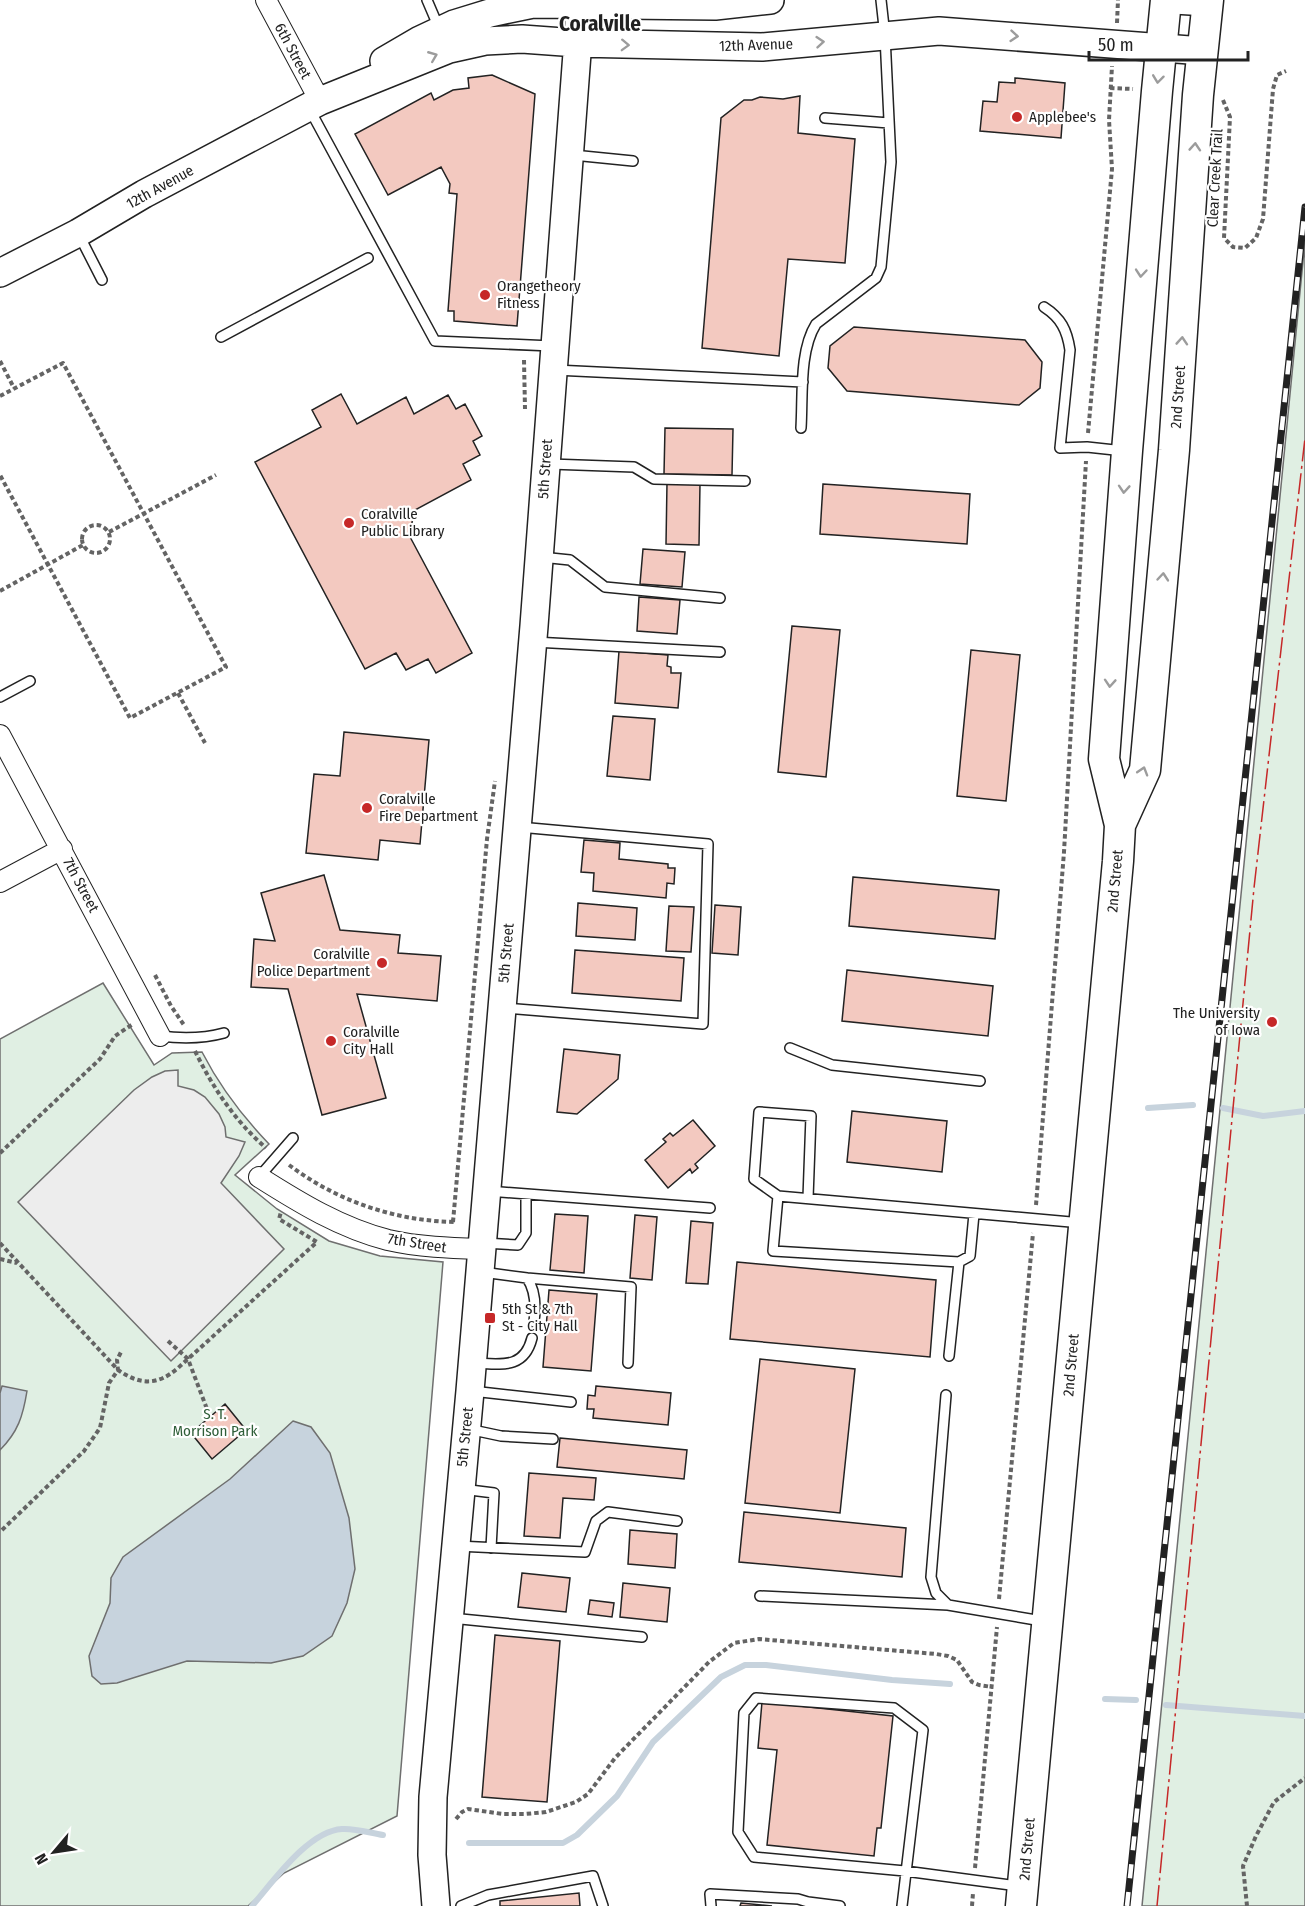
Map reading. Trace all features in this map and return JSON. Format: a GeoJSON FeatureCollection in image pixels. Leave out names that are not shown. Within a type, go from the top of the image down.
{"type":"FeatureCollection","features":[{"type":"Feature","properties":{"kind":"main road","name":"2nd Street"},"geometry":{"type":"LineString","coordinates":[[1022,1897],[1120,825],[1104,759],[1156,91],[1166,0]]}},
{"type":"Feature","properties":{"kind":"main road","name":"2nd Street"},"geometry":{"type":"LineString","coordinates":[[1120,825],[1145,770],[1174,450],[1207,1]]}},
{"type":"Feature","properties":{"kind":"street","name":"6th Street"},"geometry":{"type":"LineString","coordinates":[[267,0],[314,104]]}},
{"type":"Feature","properties":{"kind":"street","name":"12th Avenue"},"geometry":{"type":"LineString","coordinates":[[0,273],[314,104],[420,40],[490,12],[533,4],[581,1],[715,6],[770,0]]}},
{"type":"Feature","properties":{"kind":"street"},"geometry":{"type":"LineString","coordinates":[[1174,0],[1207,1]]}},
{"type":"Feature","properties":{"kind":"street","name":"5th Street"},"geometry":{"type":"LineString","coordinates":[[436,1906],[432,1855],[433,1797],[470,1391],[517,827],[581,1]]}},
{"type":"Feature","properties":{"kind":"street","name":"12th Avenue"},"geometry":{"type":"LineString","coordinates":[[314,104],[448,50],[485,41],[522,39],[577,43],[762,47],[939,32],[1203,51]]}},
{"type":"Feature","properties":{"kind":"street","name":"7th Street"},"geometry":{"type":"LineString","coordinates":[[0,735],[160,1036]]}},
{"type":"Feature","properties":{"kind":"street"},"geometry":{"type":"LineString","coordinates":[[0,882],[62,849]]}},
{"type":"Feature","properties":{"kind":"street","name":"7th Street"},"geometry":{"type":"LineString","coordinates":[[259,1177],[310,1209],[348,1227],[388,1240],[481,1255]]}},
{"type":"Feature","properties":{"kind":"lane"},"geometry":{"type":"LineString","coordinates":[[427,0],[441,31]]}},
{"type":"Feature","properties":{"kind":"lane"},"geometry":{"type":"LineString","coordinates":[[801,428],[807,342],[816,324],[876,278],[881,267],[891,162],[881,0]]}},
{"type":"Feature","properties":{"kind":"lane"},"geometry":{"type":"LineString","coordinates":[[314,104],[435,341],[554,358],[803,382]]}},
{"type":"Feature","properties":{"kind":"lane"},"geometry":{"type":"LineString","coordinates":[[825,118],[889,123]]}},
{"type":"Feature","properties":{"kind":"lane"},"geometry":{"type":"LineString","coordinates":[[570,155],[633,161]]}},
{"type":"Feature","properties":{"kind":"lane"},"geometry":{"type":"LineString","coordinates":[[78,233],[102,280]]}},
{"type":"Feature","properties":{"kind":"lane"},"geometry":{"type":"LineString","coordinates":[[221,338],[368,258]]}},
{"type":"Feature","properties":{"kind":"lane"},"geometry":{"type":"LineString","coordinates":[[1044,307],[1061,321],[1068,336],[1070,350],[1060,448],[1087,447],[1127,451]]}},
{"type":"Feature","properties":{"kind":"lane"},"geometry":{"type":"LineString","coordinates":[[546,464],[634,467],[654,479],[745,481]]}},
{"type":"Feature","properties":{"kind":"lane"},"geometry":{"type":"LineString","coordinates":[[539,557],[570,560],[605,587],[720,598]]}},
{"type":"Feature","properties":{"kind":"lane"},"geometry":{"type":"LineString","coordinates":[[532,642],[720,651]]}},
{"type":"Feature","properties":{"kind":"lane"},"geometry":{"type":"LineString","coordinates":[[0,697],[30,681]]}},
{"type":"Feature","properties":{"kind":"lane"},"geometry":{"type":"LineString","coordinates":[[501,1008],[704,1024],[708,844],[517,827]]}},
{"type":"Feature","properties":{"kind":"lane"},"geometry":{"type":"LineString","coordinates":[[160,1036],[182,1039],[206,1038],[224,1033]]}},
{"type":"Feature","properties":{"kind":"lane"},"geometry":{"type":"LineString","coordinates":[[790,1048],[832,1065],[981,1081]]}},
{"type":"Feature","properties":{"kind":"lane"},"geometry":{"type":"LineString","coordinates":[[808,1198],[811,1116],[759,1112],[754,1179],[777,1196],[1084,1224]]}},
{"type":"Feature","properties":{"kind":"lane"},"geometry":{"type":"LineString","coordinates":[[259,1177],[294,1138]]}},
{"type":"Feature","properties":{"kind":"lane"},"geometry":{"type":"LineString","coordinates":[[486,1191],[710,1208]]}},
{"type":"Feature","properties":{"kind":"lane"},"geometry":{"type":"LineString","coordinates":[[481,1255],[518,1245],[526,1233],[526,1194]]}},
{"type":"Feature","properties":{"kind":"lane"},"geometry":{"type":"LineString","coordinates":[[777,1196],[773,1251],[959,1262],[970,1256],[974,1214]]}},
{"type":"Feature","properties":{"kind":"lane"},"geometry":{"type":"LineString","coordinates":[[481,1255],[527,1278],[631,1287],[628,1363]]}},
{"type":"Feature","properties":{"kind":"lane"},"geometry":{"type":"LineString","coordinates":[[949,1356],[959,1262]]}},
{"type":"Feature","properties":{"kind":"lane"},"geometry":{"type":"LineString","coordinates":[[527,1278],[535,1299],[534,1322]]}},
{"type":"Feature","properties":{"kind":"lane"},"geometry":{"type":"LineString","coordinates":[[472,1363],[512,1364],[525,1355],[532,1338]]}},
{"type":"Feature","properties":{"kind":"lane"},"geometry":{"type":"LineString","coordinates":[[470,1391],[571,1402]]}},
{"type":"Feature","properties":{"kind":"lane"},"geometry":{"type":"LineString","coordinates":[[946,1395],[931,1577],[936,1593],[948,1605]]}},
{"type":"Feature","properties":{"kind":"lane"},"geometry":{"type":"LineString","coordinates":[[465,1429],[501,1436],[553,1439]]}},
{"type":"Feature","properties":{"kind":"lane"},"geometry":{"type":"LineString","coordinates":[[460,1489],[494,1493],[492,1548]]}},
{"type":"Feature","properties":{"kind":"lane"},"geometry":{"type":"LineString","coordinates":[[455,1546],[585,1552],[596,1521],[608,1512],[677,1521]]}},
{"type":"Feature","properties":{"kind":"lane"},"geometry":{"type":"LineString","coordinates":[[760,1596],[948,1605],[1047,1622]]}},
{"type":"Feature","properties":{"kind":"lane"},"geometry":{"type":"LineString","coordinates":[[448,1618],[642,1637]]}},
{"type":"Feature","properties":{"kind":"lane"},"geometry":{"type":"LineString","coordinates":[[902,1906],[905,1871],[923,1730],[894,1708],[756,1698],[744,1713],[738,1832],[754,1857],[905,1871],[974,1882],[1022,1897]]}},
{"type":"Feature","properties":{"kind":"lane"},"geometry":{"type":"LineString","coordinates":[[461,1906],[488,1895],[593,1876],[603,1906]]}},
{"type":"Feature","properties":{"kind":"lane"},"geometry":{"type":"LineString","coordinates":[[711,1906],[710,1894],[798,1899],[840,1906]]}},
{"type":"Feature","properties":{"kind":"path"},"geometry":{"type":"LineString","coordinates":[[972,1906],[1035,1219],[1064,852],[1087,447],[1112,169],[1109,128],[1113,59]]}},
{"type":"Feature","properties":{"kind":"path","name":"Clear Creek Trail"},"geometry":{"type":"LineString","coordinates":[[1216,96],[1222,100],[1230,117],[1224,238],[1233,247],[1245,248],[1256,238],[1263,219],[1273,89],[1278,75],[1286,71]]}},
{"type":"Feature","properties":{"kind":"path"},"geometry":{"type":"LineString","coordinates":[[1110,88],[1138,90]]}},
{"type":"Feature","properties":{"kind":"path"},"geometry":{"type":"LineString","coordinates":[[525,357],[523,395],[525,411]]}},
{"type":"Feature","properties":{"kind":"path"},"geometry":{"type":"LineString","coordinates":[[0,362],[14,388]]}},
{"type":"Feature","properties":{"kind":"path"},"geometry":{"type":"LineString","coordinates":[[0,396],[63,363],[226,667],[130,718],[0,475]]}},
{"type":"Feature","properties":{"kind":"path"},"geometry":{"type":"LineString","coordinates":[[109,532],[216,474]]}},
{"type":"Feature","properties":{"kind":"path"},"geometry":{"type":"LineString","coordinates":[[92,525],[102,525],[109,532],[109,545],[103,552],[89,552],[83,545],[82,535],[92,525]]}},
{"type":"Feature","properties":{"kind":"path"},"geometry":{"type":"LineString","coordinates":[[0,591],[83,545]]}},
{"type":"Feature","properties":{"kind":"path"},"geometry":{"type":"LineString","coordinates":[[178,693],[206,743]]}},
{"type":"Feature","properties":{"kind":"path"},"geometry":{"type":"LineString","coordinates":[[453,1222],[487,838],[496,770]]}},
{"type":"Feature","properties":{"kind":"path"},"geometry":{"type":"LineString","coordinates":[[155,975],[171,1006],[182,1021]]}},
{"type":"Feature","properties":{"kind":"path"},"geometry":{"type":"LineString","coordinates":[[0,1153],[100,1059],[115,1036],[139,1020]]}},
{"type":"Feature","properties":{"kind":"path"},"geometry":{"type":"LineString","coordinates":[[194,1048],[206,1072],[232,1112],[244,1128],[266,1148]]}},
{"type":"Feature","properties":{"kind":"path"},"geometry":{"type":"LineString","coordinates":[[286,1163],[311,1180],[340,1195],[382,1212],[432,1221],[460,1222]]}},
{"type":"Feature","properties":{"kind":"path"},"geometry":{"type":"LineString","coordinates":[[0,1243],[118,1370],[127,1376],[150,1382],[168,1377],[316,1242],[279,1219],[279,1215],[285,1208]]}},
{"type":"Feature","properties":{"kind":"path"},"geometry":{"type":"LineString","coordinates":[[0,1259],[20,1264]]}},
{"type":"Feature","properties":{"kind":"path"},"geometry":{"type":"LineString","coordinates":[[168,1341],[188,1359],[210,1417]]}},
{"type":"Feature","properties":{"kind":"path"},"geometry":{"type":"LineString","coordinates":[[2,1530],[84,1451],[94,1438],[100,1428],[109,1383],[118,1370],[117,1360],[122,1350]]}},
{"type":"Feature","properties":{"kind":"path"},"geometry":{"type":"LineString","coordinates":[[455,1827],[457,1817],[468,1809],[503,1814],[525,1814],[546,1812],[576,1802],[588,1794],[615,1758],[709,1662],[734,1643],[759,1639],[948,1656],[957,1660],[972,1682],[992,1687]]}},
{"type":"Feature","properties":{"kind":"path"},"geometry":{"type":"LineString","coordinates":[[1247,1906],[1243,1866],[1256,1836],[1274,1802],[1305,1778]]}},
{"type":"Feature","properties":{"kind":"green space","name":"The University of Iowa"},"geometry":{"type":"Polygon","coordinates":[[[1305,241],[1305,1906],[1142,1906],[1305,241]]]}},
{"type":"Feature","properties":{"kind":"green space","name":"S. T. Morrison Park"},"geometry":{"type":"Polygon","coordinates":[[[103,983],[154,1065],[172,1053],[202,1052],[232,1101],[269,1144],[235,1175],[277,1209],[329,1241],[380,1256],[443,1262],[397,1816],[284,1873],[248,1906],[0,1906],[0,1039],[103,983]]]}},
{"type":"Feature","properties":{"kind":"shaded area"},"geometry":{"type":"Polygon","coordinates":[[[178,1070],[178,1086],[194,1090],[205,1097],[219,1114],[225,1127],[226,1137],[245,1142],[239,1156],[221,1183],[284,1249],[171,1361],[18,1202],[134,1090],[165,1071],[178,1070]]]}},
{"type":"Feature","properties":{"kind":"shaded area"},"geometry":{"type":"Polygon","coordinates":[[[2,1386],[27,1391],[19,1423],[0,1450],[0,1393],[2,1386]]]}},
{"type":"Feature","properties":{"kind":"shaded area"},"geometry":{"type":"Polygon","coordinates":[[[293,1421],[311,1427],[330,1453],[349,1518],[355,1569],[347,1603],[332,1636],[303,1656],[271,1663],[187,1661],[117,1683],[101,1684],[92,1676],[89,1656],[110,1603],[111,1578],[123,1557],[230,1479],[293,1421]]]}},
{"type":"Feature","properties":{"kind":"building"},"geometry":{"type":"Polygon","coordinates":[[[492,75],[535,94],[517,326],[454,321],[454,311],[448,311],[457,194],[449,193],[450,184],[441,167],[388,195],[355,134],[431,93],[434,100],[453,90],[469,88],[468,78],[492,75]]]}},
{"type":"Feature","properties":{"kind":"building"},"geometry":{"type":"Polygon","coordinates":[[[1015,78],[1065,83],[1061,138],[980,131],[983,101],[997,102],[999,82],[1015,83],[1015,78]]]}},
{"type":"Feature","properties":{"kind":"building"},"geometry":{"type":"Polygon","coordinates":[[[800,96],[798,133],[855,139],[845,263],[788,259],[779,356],[702,348],[721,118],[744,100],[760,97],[783,99],[800,96]]]}},
{"type":"Feature","properties":{"kind":"building"},"geometry":{"type":"Polygon","coordinates":[[[854,327],[1025,340],[1042,362],[1040,388],[1019,405],[847,391],[828,368],[830,346],[854,327]]]}},
{"type":"Feature","properties":{"kind":"building","name":"Coralville Public Library"},"geometry":{"type":"Polygon","coordinates":[[[341,394],[357,424],[406,397],[414,414],[448,395],[456,409],[465,404],[482,436],[473,441],[480,455],[463,464],[471,480],[415,510],[409,535],[472,653],[436,673],[428,659],[406,670],[396,653],[365,669],[255,462],[321,427],[312,410],[341,394]]]}},
{"type":"Feature","properties":{"kind":"building"},"geometry":{"type":"Polygon","coordinates":[[[665,428],[733,429],[732,475],[664,474],[665,428]]]}},
{"type":"Feature","properties":{"kind":"building"},"geometry":{"type":"Polygon","coordinates":[[[667,483],[700,484],[699,545],[666,544],[667,483]]]}},
{"type":"Feature","properties":{"kind":"building"},"geometry":{"type":"Polygon","coordinates":[[[823,484],[970,494],[967,544],[820,534],[823,484]]]}},
{"type":"Feature","properties":{"kind":"building"},"geometry":{"type":"Polygon","coordinates":[[[643,549],[685,552],[682,587],[640,584],[643,549]]]}},
{"type":"Feature","properties":{"kind":"building"},"geometry":{"type":"Polygon","coordinates":[[[639,597],[680,600],[677,634],[637,631],[639,597]]]}},
{"type":"Feature","properties":{"kind":"building"},"geometry":{"type":"Polygon","coordinates":[[[792,626],[840,630],[826,777],[778,772],[792,626]]]}},
{"type":"Feature","properties":{"kind":"building"},"geometry":{"type":"Polygon","coordinates":[[[971,650],[1020,655],[1006,801],[957,796],[971,650]]]}},
{"type":"Feature","properties":{"kind":"building"},"geometry":{"type":"Polygon","coordinates":[[[619,651],[668,655],[667,666],[671,667],[671,673],[681,673],[678,708],[615,703],[619,651]]]}},
{"type":"Feature","properties":{"kind":"building"},"geometry":{"type":"Polygon","coordinates":[[[613,716],[655,719],[650,780],[607,776],[613,716]]]}},
{"type":"Feature","properties":{"kind":"building","name":"Coralville Fire Department"},"geometry":{"type":"Polygon","coordinates":[[[344,732],[429,740],[420,844],[380,840],[378,860],[306,853],[314,774],[340,776],[344,732]]]}},
{"type":"Feature","properties":{"kind":"building"},"geometry":{"type":"Polygon","coordinates":[[[584,840],[620,843],[619,859],[668,864],[668,868],[675,868],[674,884],[667,883],[666,898],[593,891],[594,873],[581,872],[584,840]]]}},
{"type":"Feature","properties":{"kind":"building"},"geometry":{"type":"Polygon","coordinates":[[[324,875],[340,930],[400,935],[398,953],[441,956],[437,1001],[357,994],[386,1098],[322,1115],[288,989],[251,987],[254,939],[275,941],[261,893],[324,875]]]}},
{"type":"Feature","properties":{"kind":"building"},"geometry":{"type":"Polygon","coordinates":[[[853,877],[999,890],[995,939],[849,926],[853,877]]]}},
{"type":"Feature","properties":{"kind":"building"},"geometry":{"type":"Polygon","coordinates":[[[578,903],[637,908],[635,940],[576,936],[578,903]]]}},
{"type":"Feature","properties":{"kind":"building"},"geometry":{"type":"Polygon","coordinates":[[[715,905],[741,907],[738,955],[712,953],[715,905]]]}},
{"type":"Feature","properties":{"kind":"building"},"geometry":{"type":"Polygon","coordinates":[[[669,906],[694,907],[691,952],[666,951],[669,906]]]}},
{"type":"Feature","properties":{"kind":"building"},"geometry":{"type":"Polygon","coordinates":[[[575,950],[684,958],[681,1001],[572,993],[575,950]]]}},
{"type":"Feature","properties":{"kind":"building"},"geometry":{"type":"Polygon","coordinates":[[[847,970],[993,986],[988,1036],[842,1021],[847,970]]]}},
{"type":"Feature","properties":{"kind":"building"},"geometry":{"type":"Polygon","coordinates":[[[564,1049],[620,1055],[618,1079],[577,1114],[557,1112],[564,1049]]]}},
{"type":"Feature","properties":{"kind":"building"},"geometry":{"type":"Polygon","coordinates":[[[852,1111],[947,1121],[942,1172],[847,1162],[852,1111]]]}},
{"type":"Feature","properties":{"kind":"building"},"geometry":{"type":"Polygon","coordinates":[[[693,1120],[715,1146],[695,1164],[698,1168],[692,1173],[690,1169],[668,1188],[645,1160],[666,1142],[663,1139],[670,1133],[673,1136],[693,1120]]]}},
{"type":"Feature","properties":{"kind":"building"},"geometry":{"type":"Polygon","coordinates":[[[555,1214],[588,1216],[584,1273],[550,1270],[555,1214]]]}},
{"type":"Feature","properties":{"kind":"building"},"geometry":{"type":"Polygon","coordinates":[[[635,1215],[657,1217],[652,1280],[630,1278],[635,1215]]]}},
{"type":"Feature","properties":{"kind":"building"},"geometry":{"type":"Polygon","coordinates":[[[691,1221],[713,1223],[708,1284],[686,1283],[691,1221]]]}},
{"type":"Feature","properties":{"kind":"building"},"geometry":{"type":"Polygon","coordinates":[[[737,1262],[936,1280],[930,1357],[730,1339],[737,1262]]]}},
{"type":"Feature","properties":{"kind":"building"},"geometry":{"type":"Polygon","coordinates":[[[549,1290],[597,1294],[591,1371],[543,1367],[549,1290]]]}},
{"type":"Feature","properties":{"kind":"building"},"geometry":{"type":"Polygon","coordinates":[[[760,1359],[855,1369],[840,1513],[745,1503],[760,1359]]]}},
{"type":"Feature","properties":{"kind":"building"},"geometry":{"type":"Polygon","coordinates":[[[596,1386],[671,1393],[668,1425],[593,1418],[594,1409],[587,1409],[588,1395],[595,1396],[596,1386]]]}},
{"type":"Feature","properties":{"kind":"building"},"geometry":{"type":"Polygon","coordinates":[[[225,1404],[246,1430],[212,1459],[191,1433],[225,1404]]]}},
{"type":"Feature","properties":{"kind":"building"},"geometry":{"type":"Polygon","coordinates":[[[560,1438],[687,1450],[684,1479],[557,1467],[560,1438]]]}},
{"type":"Feature","properties":{"kind":"building"},"geometry":{"type":"Polygon","coordinates":[[[529,1473],[596,1478],[594,1500],[563,1498],[560,1538],[524,1536],[529,1473]]]}},
{"type":"Feature","properties":{"kind":"building"},"geometry":{"type":"Polygon","coordinates":[[[744,1512],[906,1528],[902,1577],[739,1562],[744,1512]]]}},
{"type":"Feature","properties":{"kind":"building"},"geometry":{"type":"Polygon","coordinates":[[[630,1530],[677,1534],[675,1568],[628,1564],[630,1530]]]}},
{"type":"Feature","properties":{"kind":"building"},"geometry":{"type":"Polygon","coordinates":[[[522,1573],[570,1578],[566,1612],[518,1607],[522,1573]]]}},
{"type":"Feature","properties":{"kind":"building"},"geometry":{"type":"Polygon","coordinates":[[[623,1583],[670,1588],[667,1622],[620,1617],[623,1583]]]}},
{"type":"Feature","properties":{"kind":"building"},"geometry":{"type":"Polygon","coordinates":[[[590,1600],[614,1603],[612,1617],[588,1614],[590,1600]]]}},
{"type":"Feature","properties":{"kind":"building"},"geometry":{"type":"Polygon","coordinates":[[[495,1635],[560,1641],[547,1802],[482,1797],[495,1635]]]}},
{"type":"Feature","properties":{"kind":"building"},"geometry":{"type":"Polygon","coordinates":[[[762,1702],[893,1716],[881,1828],[877,1828],[874,1856],[767,1845],[777,1750],[758,1748],[762,1702]]]}},
{"type":"Feature","properties":{"kind":"building"},"geometry":{"type":"Polygon","coordinates":[[[579,1893],[580,1906],[500,1906],[500,1901],[579,1893]]]}},
{"type":"Feature","properties":{"kind":"building"},"geometry":{"type":"Polygon","coordinates":[[[741,1903],[772,1906],[740,1906],[741,1903]]]}},
{"type":"Feature","properties":{"kind":"waterway"},"geometry":{"type":"LineString","coordinates":[[1148,1108],[1193,1105]]}},
{"type":"Feature","properties":{"kind":"waterway"},"geometry":{"type":"LineString","coordinates":[[1223,1108],[1263,1116],[1305,1111]]}},
{"type":"Feature","properties":{"kind":"waterway"},"geometry":{"type":"LineString","coordinates":[[469,1843],[563,1843],[577,1835],[617,1796],[653,1742],[721,1677],[745,1665],[766,1665],[892,1680],[950,1684]]}},
{"type":"Feature","properties":{"kind":"waterway"},"geometry":{"type":"LineString","coordinates":[[1105,1699],[1136,1700]]}},
{"type":"Feature","properties":{"kind":"waterway"},"geometry":{"type":"LineString","coordinates":[[1166,1705],[1305,1716]]}},
{"type":"Feature","properties":{"kind":"waterway"},"geometry":{"type":"LineString","coordinates":[[252,1906],[292,1859],[317,1838],[342,1829],[383,1835]]}},
{"type":"Feature","properties":{"kind":"railway"},"geometry":{"type":"LineString","coordinates":[[1127,1906],[1305,207]]}},
{"type":"Feature","properties":{"kind":"power"},"geometry":{"type":"LineString","coordinates":[[1157,1906],[1254,888],[1305,438]]}},
{"type":"Feature","properties":{"kind":"place","name":"Applebee's"},"geometry":{"type":"Point","coordinates":[1017,117]}},
{"type":"Feature","properties":{"kind":"place","name":"Orangetheory Fitness"},"geometry":{"type":"Point","coordinates":[485,295]}},
{"type":"Feature","properties":{"kind":"place","name":"Coralville Public Library"},"geometry":{"type":"Point","coordinates":[349,523]}},
{"type":"Feature","properties":{"kind":"place","name":"Coralville Fire Department"},"geometry":{"type":"Point","coordinates":[367,808]}},
{"type":"Feature","properties":{"kind":"place","name":"Coralville Police Department"},"geometry":{"type":"Point","coordinates":[382,963]}},
{"type":"Feature","properties":{"kind":"place","name":"The University of Iowa"},"geometry":{"type":"Point","coordinates":[1272,1022]}},
{"type":"Feature","properties":{"kind":"place","name":"Coralville City Hall"},"geometry":{"type":"Point","coordinates":[331,1041]}},
{"type":"Feature","properties":{"kind":"place","name":"5th St & 7th St - City Hall"},"geometry":{"type":"Point","coordinates":[490,1318]}},
{"type":"Feature","properties":{"kind":"district","name":"Coralville"},"geometry":{"type":"Point","coordinates":[600,24]}}]}
